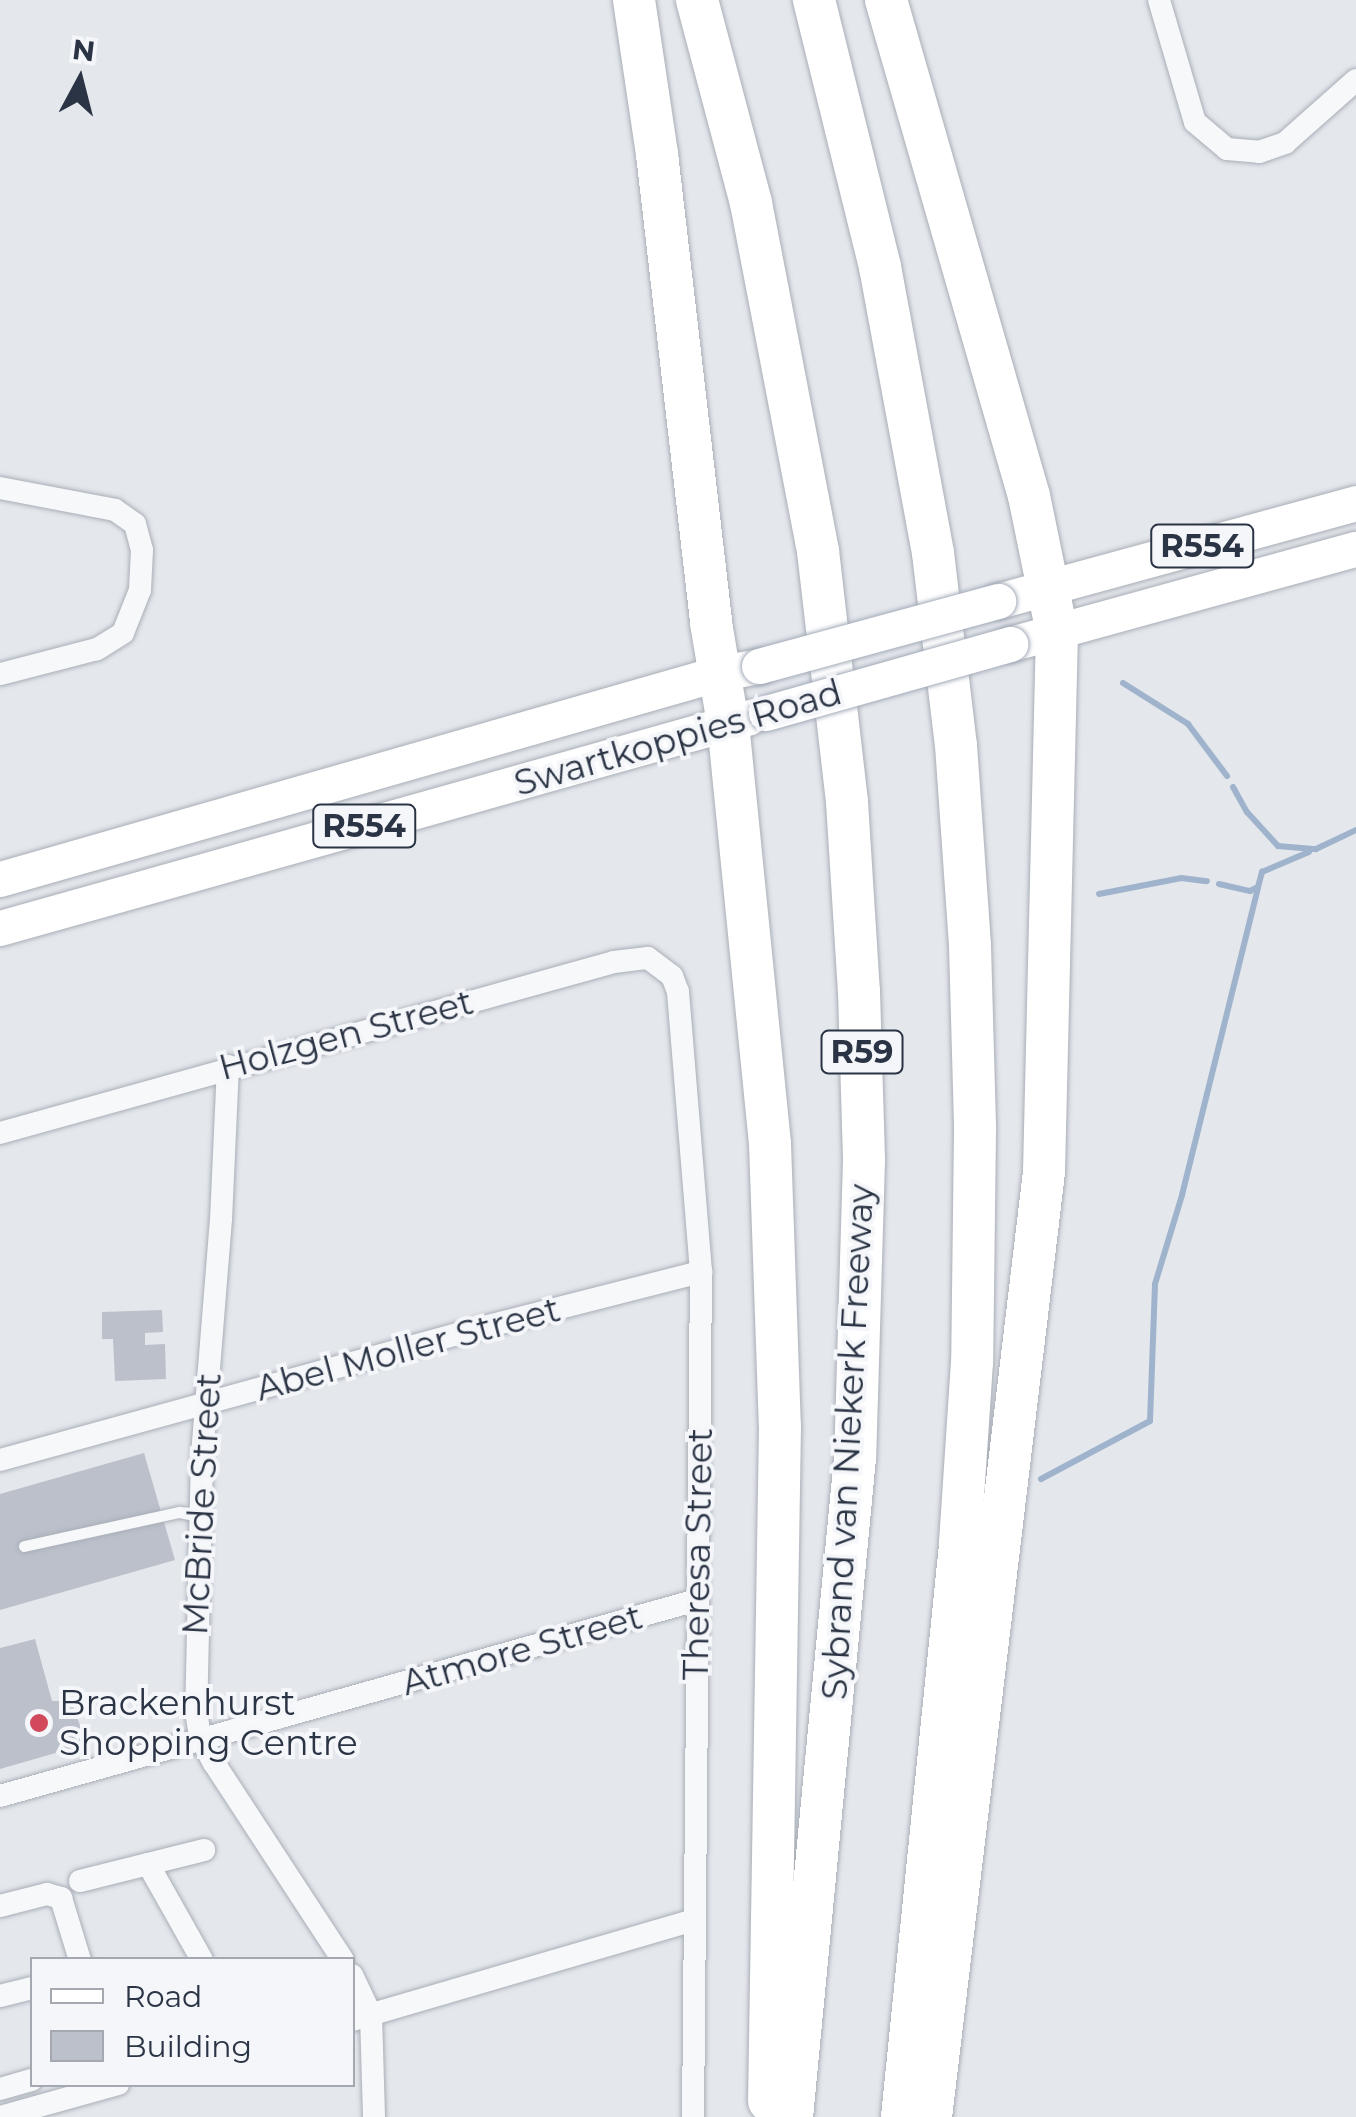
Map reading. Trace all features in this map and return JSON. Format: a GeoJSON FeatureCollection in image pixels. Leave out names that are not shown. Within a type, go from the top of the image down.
{"type":"FeatureCollection","features":[{"type":"Feature","properties":{"kind":"highway"},"geometry":{"type":"LineString","coordinates":[[634,0],[748,718],[778,1315],[780,1490],[768,2117]]}},
{"type":"Feature","properties":{"kind":"highway","name":"Sybrand van Niekerk Freeway"},"geometry":{"type":"LineString","coordinates":[[697,0],[751,203],[818,551],[846,802],[861,1026],[864,1160],[854,1458],[792,2117]]}},
{"type":"Feature","properties":{"kind":"highway"},"geometry":{"type":"LineString","coordinates":[[814,0],[880,267],[933,553],[956,745],[970,946],[976,1130],[971,1389],[960,1545],[902,2117]]}},
{"type":"Feature","properties":{"kind":"highway"},"geometry":{"type":"LineString","coordinates":[[886,0],[1030,496],[1057,632],[1044,1172],[931,2117]]}},
{"type":"Feature","properties":{"kind":"main road","name":"Swartkoppies Road"},"geometry":{"type":"LineString","coordinates":[[0,878],[740,670],[1356,503]]}},
{"type":"Feature","properties":{"kind":"main road","name":"Swartkoppies Road"},"geometry":{"type":"LineString","coordinates":[[0,928],[1356,549]]}},
{"type":"Feature","properties":{"kind":"street"},"geometry":{"type":"LineString","coordinates":[[1159,0],[1195,122],[1216,143],[1243,153],[1284,143],[1356,80]]}},
{"type":"Feature","properties":{"kind":"street"},"geometry":{"type":"LineString","coordinates":[[0,488],[100,506],[125,516],[142,535],[140,590],[129,625],[107,644],[0,674]]}},
{"type":"Feature","properties":{"kind":"street","name":"Holzgen Street"},"geometry":{"type":"LineString","coordinates":[[0,1133],[228,1066],[638,957],[662,966],[678,992]]}},
{"type":"Feature","properties":{"kind":"street","name":"Theresa Street"},"geometry":{"type":"LineString","coordinates":[[678,992],[702,1272],[692,2117]]}},
{"type":"Feature","properties":{"kind":"street","name":"McBride Street"},"geometry":{"type":"LineString","coordinates":[[228,1066],[200,1516],[195,1674],[200,1737],[342,1957]]}},
{"type":"Feature","properties":{"kind":"street","name":"Abel Moller Street"},"geometry":{"type":"LineString","coordinates":[[0,1460],[461,1333],[702,1272]]}},
{"type":"Feature","properties":{"kind":"street","name":"Atmore Street"},"geometry":{"type":"LineString","coordinates":[[0,1796],[696,1600]]}},
{"type":"Feature","properties":{"kind":"street"},"geometry":{"type":"LineString","coordinates":[[80,1881],[204,1850]]}},
{"type":"Feature","properties":{"kind":"street"},"geometry":{"type":"LineString","coordinates":[[148,1864],[200,1957]]}},
{"type":"Feature","properties":{"kind":"street"},"geometry":{"type":"LineString","coordinates":[[0,1906],[47,1894],[61,1898],[79,1957]]}},
{"type":"Feature","properties":{"kind":"street"},"geometry":{"type":"LineString","coordinates":[[362,2017],[694,1920]]}},
{"type":"Feature","properties":{"kind":"street"},"geometry":{"type":"LineString","coordinates":[[355,1987],[374,2117]]}},
{"type":"Feature","properties":{"kind":"street"},"geometry":{"type":"LineString","coordinates":[[0,1996],[30,1988]]}},
{"type":"Feature","properties":{"kind":"street"},"geometry":{"type":"LineString","coordinates":[[0,2089],[30,2081]]}},
{"type":"Feature","properties":{"kind":"street"},"geometry":{"type":"LineString","coordinates":[[0,2117],[109,2087]]}},
{"type":"Feature","properties":{"kind":"lane"},"geometry":{"type":"LineString","coordinates":[[24,1546],[178,1512],[200,1516]]}},
{"type":"Feature","properties":{"kind":"building"},"geometry":{"type":"Polygon","coordinates":[[[162,1310],[163,1332],[145,1333],[145,1345],[165,1344],[166,1379],[115,1381],[113,1339],[102,1339],[102,1312],[162,1310]]]}},
{"type":"Feature","properties":{"kind":"building"},"geometry":{"type":"Polygon","coordinates":[[[144,1453],[175,1560],[0,1610],[0,1494],[144,1453]]]}},
{"type":"Feature","properties":{"kind":"building","name":"Brackenhurst Shopping Centre"},"geometry":{"type":"Polygon","coordinates":[[[35,1639],[52,1701],[71,1701],[87,1744],[0,1769],[0,1648],[35,1639]]]}},
{"type":"Feature","properties":{"kind":"waterway"},"geometry":{"type":"LineString","coordinates":[[1123,683],[1188,724],[1227,776]]}},
{"type":"Feature","properties":{"kind":"waterway"},"geometry":{"type":"LineString","coordinates":[[1233,787],[1247,812],[1278,846],[1316,849],[1356,830]]}},
{"type":"Feature","properties":{"kind":"waterway"},"geometry":{"type":"LineString","coordinates":[[1219,884],[1250,891],[1258,887],[1262,872],[1309,852]]}},
{"type":"Feature","properties":{"kind":"waterway"},"geometry":{"type":"LineString","coordinates":[[1099,894],[1181,878],[1207,881]]}},
{"type":"Feature","properties":{"kind":"waterway"},"geometry":{"type":"LineString","coordinates":[[1041,1479],[1150,1421],[1155,1284],[1182,1195],[1258,887]]}},
{"type":"Feature","properties":{"kind":"place","name":"Brackenhurst Shopping Centre"},"geometry":{"type":"Point","coordinates":[39,1723]}}]}
